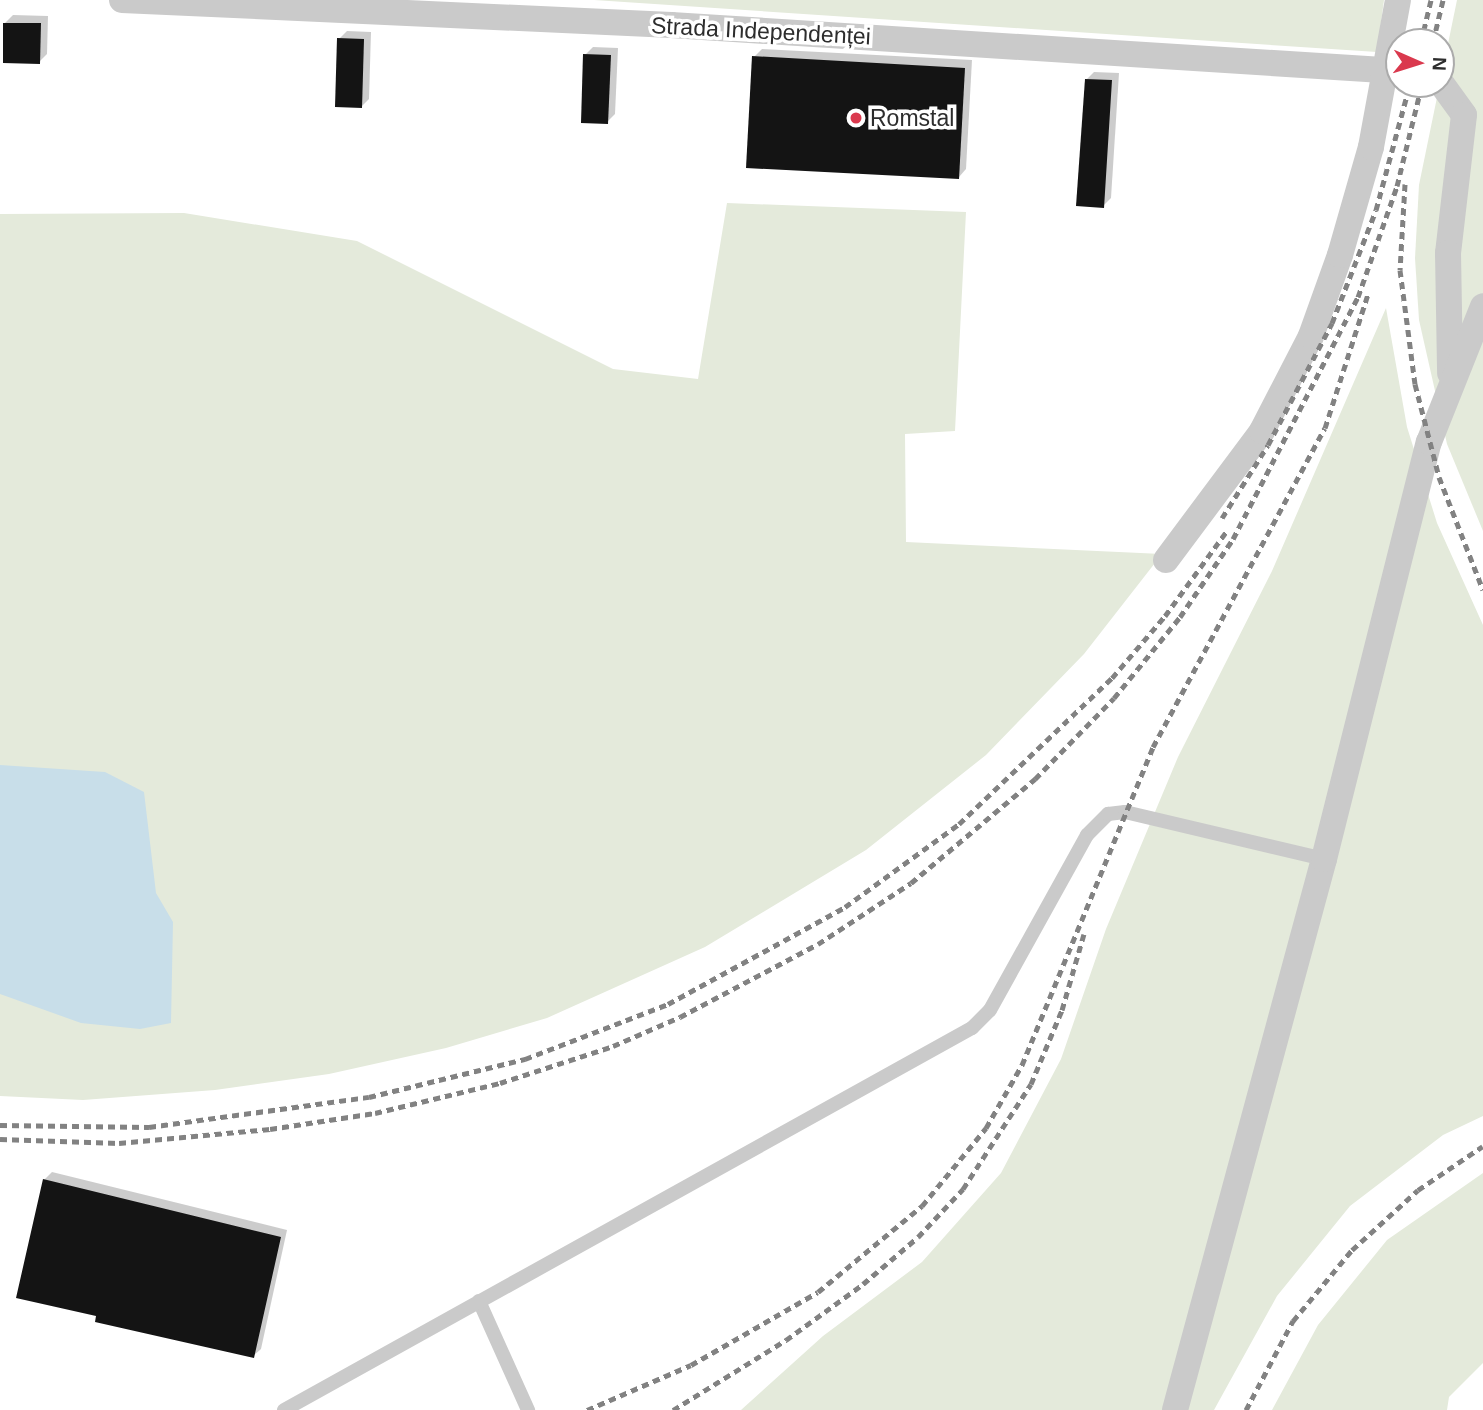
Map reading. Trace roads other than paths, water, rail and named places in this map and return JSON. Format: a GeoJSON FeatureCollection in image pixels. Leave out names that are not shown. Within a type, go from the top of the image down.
{"type":"FeatureCollection","features":[{"type":"Feature","properties":{"kind":"street","name":"Strada Independenței"},"geometry":{"type":"LineString","coordinates":[[122,0],[671,25],[1385,70]]}},
{"type":"Feature","properties":{"kind":"street"},"geometry":{"type":"LineString","coordinates":[[1396,28],[1398,0]]}},
{"type":"Feature","properties":{"kind":"street"},"geometry":{"type":"LineString","coordinates":[[1166,560],[1262,431],[1301,359],[1340,255],[1385,98]]}},
{"type":"Feature","properties":{"kind":"street"},"geometry":{"type":"LineString","coordinates":[[1450,383],[1448,253],[1464,115],[1452,98]]}},
{"type":"Feature","properties":{"kind":"street"},"geometry":{"type":"LineString","coordinates":[[1175,1410],[1324,859],[1429,442],[1450,383],[1483,306]]}},
{"type":"Feature","properties":{"kind":"lane"},"geometry":{"type":"LineString","coordinates":[[284,1410],[972,1028],[990,1010],[1087,835],[1108,814],[1125,812],[1324,859]]}},
{"type":"Feature","properties":{"kind":"lane"},"geometry":{"type":"LineString","coordinates":[[479,1301],[528,1410]]}},
{"type":"Feature","properties":{"kind":"water"},"geometry":{"type":"Polygon","coordinates":[[[0,765],[105,772],[144,792],[156,893],[173,922],[171,1023],[140,1029],[81,1023],[0,994],[0,765]]]}},
{"type":"Feature","properties":{"kind":"railway"},"geometry":{"type":"LineString","coordinates":[[1424,28],[1431,0]]}},
{"type":"Feature","properties":{"kind":"railway"},"geometry":{"type":"LineString","coordinates":[[1436,28],[1443,0]]}},
{"type":"Feature","properties":{"kind":"railway"},"geometry":{"type":"LineString","coordinates":[[1222,518],[1268,445],[1332,323],[1376,210],[1406,98]]}},
{"type":"Feature","properties":{"kind":"railway"},"geometry":{"type":"LineString","coordinates":[[0,1139],[119,1143],[270,1129],[375,1113],[500,1083],[613,1046],[680,1017],[818,944],[911,883],[1035,779],[1114,698],[1180,617],[1233,539],[1358,297],[1397,186],[1419,98]]}},
{"type":"Feature","properties":{"kind":"railway"},"geometry":{"type":"LineString","coordinates":[[1405,184],[1400,270],[1415,384],[1439,477],[1483,590]]}},
{"type":"Feature","properties":{"kind":"railway"},"geometry":{"type":"LineString","coordinates":[[587,1410],[691,1365],[818,1292],[922,1206],[986,1128],[1022,1065],[1153,747],[1325,428],[1368,294]]}},
{"type":"Feature","properties":{"kind":"railway"},"geometry":{"type":"LineString","coordinates":[[0,1125],[149,1127],[369,1097],[525,1059],[668,1004],[845,907],[959,824],[1112,678],[1165,616],[1226,532]]}},
{"type":"Feature","properties":{"kind":"railway"},"geometry":{"type":"LineString","coordinates":[[673,1410],[786,1340],[863,1284],[918,1237],[963,1189],[1031,1084],[1062,1010],[1084,934]]}},
{"type":"Feature","properties":{"kind":"railway"},"geometry":{"type":"LineString","coordinates":[[1246,1410],[1293,1321],[1352,1250],[1418,1190],[1483,1146]]}},
{"type":"Feature","properties":{"kind":"place","name":"Romstal"},"geometry":{"type":"Point","coordinates":[856,118]}}]}
